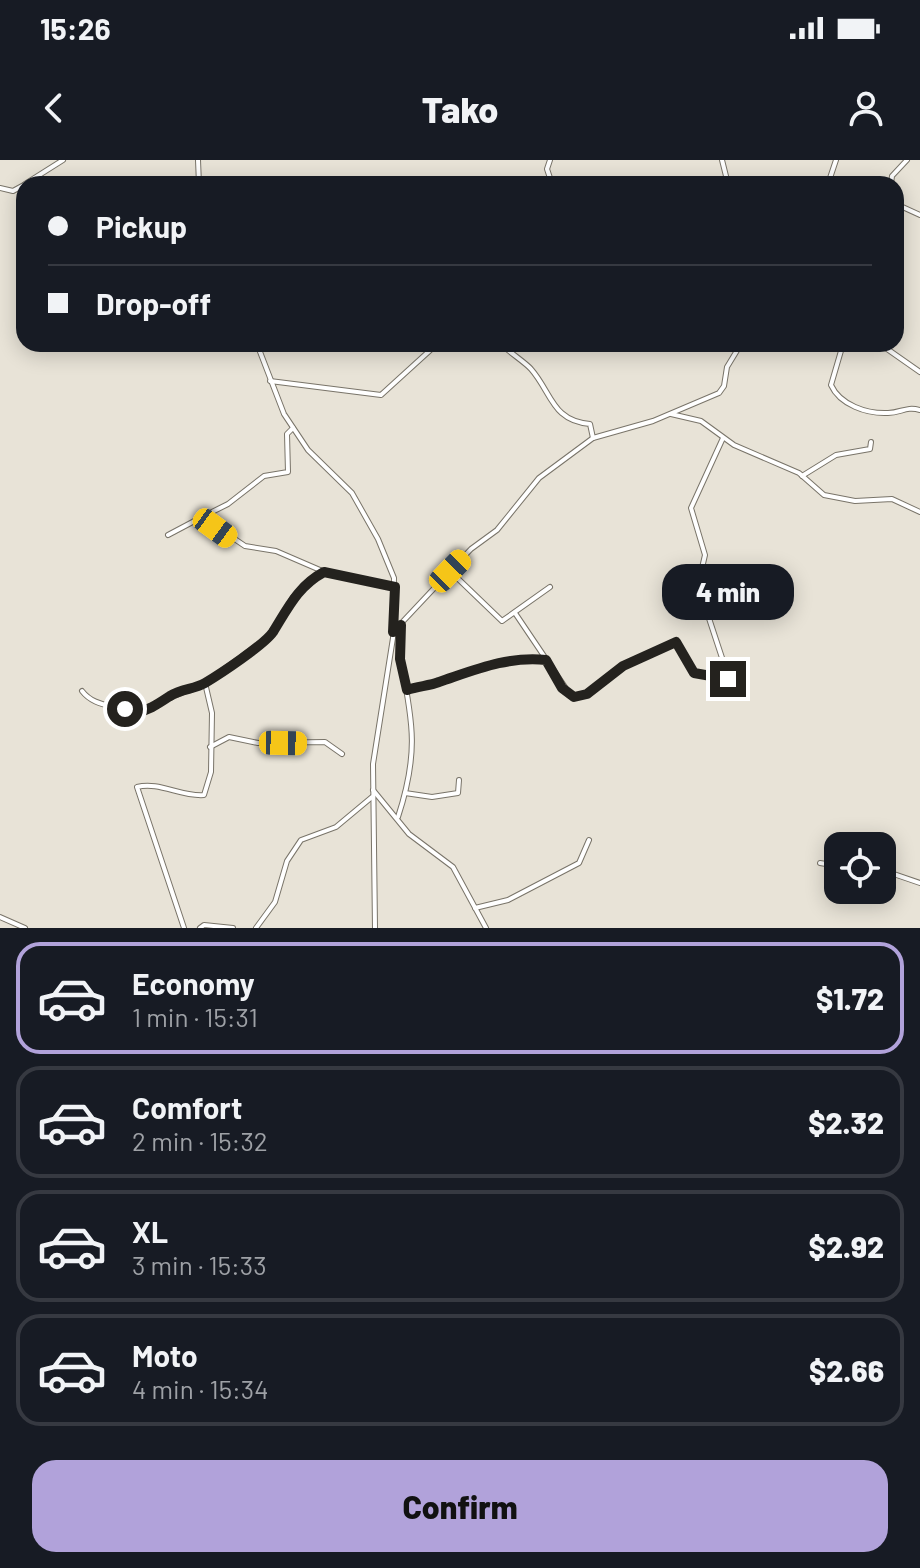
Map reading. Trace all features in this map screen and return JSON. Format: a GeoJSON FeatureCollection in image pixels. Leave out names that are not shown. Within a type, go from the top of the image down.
{"type":"FeatureCollection","features":[{"type":"Feature","properties":{"kind":"street"},"geometry":{"type":"LineString","coordinates":[[37,176],[63,160]]}},
{"type":"Feature","properties":{"kind":"street"},"geometry":{"type":"LineString","coordinates":[[892,176],[907,160]]}},
{"type":"Feature","properties":{"kind":"street"},"geometry":{"type":"LineString","coordinates":[[260,352],[293,428],[308,450],[345,483],[359,503],[378,539],[395,587],[393,632],[373,764],[375,928]]}},
{"type":"Feature","properties":{"kind":"street"},"geometry":{"type":"LineString","coordinates":[[270,381],[381,395],[428,352]]}},
{"type":"Feature","properties":{"kind":"street"},"geometry":{"type":"LineString","coordinates":[[511,352],[530,368],[553,405],[567,420],[590,424],[593,438]]}},
{"type":"Feature","properties":{"kind":"street"},"geometry":{"type":"LineString","coordinates":[[393,632],[450,571],[497,530],[539,478],[593,438],[669,414],[723,389],[727,367],[736,352]]}},
{"type":"Feature","properties":{"kind":"street"},"geometry":{"type":"LineString","coordinates":[[841,352],[831,385],[843,401],[879,413],[893,414],[906,408],[920,410]]}},
{"type":"Feature","properties":{"kind":"street"},"geometry":{"type":"LineString","coordinates":[[891,352],[920,372]]}},
{"type":"Feature","properties":{"kind":"street"},"geometry":{"type":"LineString","coordinates":[[669,414],[701,421],[723,438],[802,476],[824,495],[855,501],[892,499],[920,512]]}},
{"type":"Feature","properties":{"kind":"street"},"geometry":{"type":"LineString","coordinates":[[168,535],[228,504],[264,476],[288,472],[287,434],[293,428]]}},
{"type":"Feature","properties":{"kind":"street"},"geometry":{"type":"LineString","coordinates":[[515,613],[562,688],[574,697],[587,694],[623,666],[676,642],[694,673],[729,679],[698,585],[705,559],[691,508],[723,438]]}},
{"type":"Feature","properties":{"kind":"street"},"geometry":{"type":"LineString","coordinates":[[802,476],[836,455],[870,449],[871,442]]}},
{"type":"Feature","properties":{"kind":"street"},"geometry":{"type":"LineString","coordinates":[[202,517],[245,546],[276,551],[324,572],[395,587]]}},
{"type":"Feature","properties":{"kind":"street"},"geometry":{"type":"LineString","coordinates":[[450,571],[499,620],[505,621],[535,595],[550,587]]}},
{"type":"Feature","properties":{"kind":"street"},"geometry":{"type":"LineString","coordinates":[[82,691],[105,707],[132,714],[205,683],[271,635],[293,597],[324,572]]}},
{"type":"Feature","properties":{"kind":"street"},"geometry":{"type":"LineString","coordinates":[[398,817],[414,757],[407,690],[400,659],[401,625]]}},
{"type":"Feature","properties":{"kind":"street"},"geometry":{"type":"LineString","coordinates":[[407,690],[514,659],[546,660]]}},
{"type":"Feature","properties":{"kind":"street"},"geometry":{"type":"LineString","coordinates":[[184,928],[137,787],[160,786],[176,793],[202,796],[211,772],[212,713],[205,683]]}},
{"type":"Feature","properties":{"kind":"street"},"geometry":{"type":"LineString","coordinates":[[210,747],[229,737],[258,743],[325,742],[342,754]]}},
{"type":"Feature","properties":{"kind":"street"},"geometry":{"type":"LineString","coordinates":[[405,793],[450,797],[458,793],[459,780]]}},
{"type":"Feature","properties":{"kind":"street"},"geometry":{"type":"LineString","coordinates":[[373,790],[409,834],[453,867],[486,928]]}},
{"type":"Feature","properties":{"kind":"street"},"geometry":{"type":"LineString","coordinates":[[256,928],[275,902],[287,861],[301,840],[336,827],[373,796]]}},
{"type":"Feature","properties":{"kind":"street"},"geometry":{"type":"LineString","coordinates":[[475,908],[508,900],[579,863],[589,840]]}},
{"type":"Feature","properties":{"kind":"street"},"geometry":{"type":"LineString","coordinates":[[820,863],[824,864]]}},
{"type":"Feature","properties":{"kind":"street"},"geometry":{"type":"LineString","coordinates":[[896,875],[920,883]]}},
{"type":"Feature","properties":{"kind":"street"},"geometry":{"type":"LineString","coordinates":[[0,917],[25,928]]}},
{"type":"Feature","properties":{"kind":"street"},"geometry":{"type":"LineString","coordinates":[[200,928],[204,925],[233,928]]}},
{"type":"Feature","properties":{"kind":"route"},"geometry":{"type":"LineString","coordinates":[[125,709],[132,714],[145,711],[171,695],[205,683],[217,672],[234,665],[271,635],[293,597],[324,572],[395,587],[393,632],[401,625],[400,659],[407,690],[520,658],[546,660],[562,688],[574,697],[587,694],[623,666],[676,642],[694,673],[728,679]]}}]}
